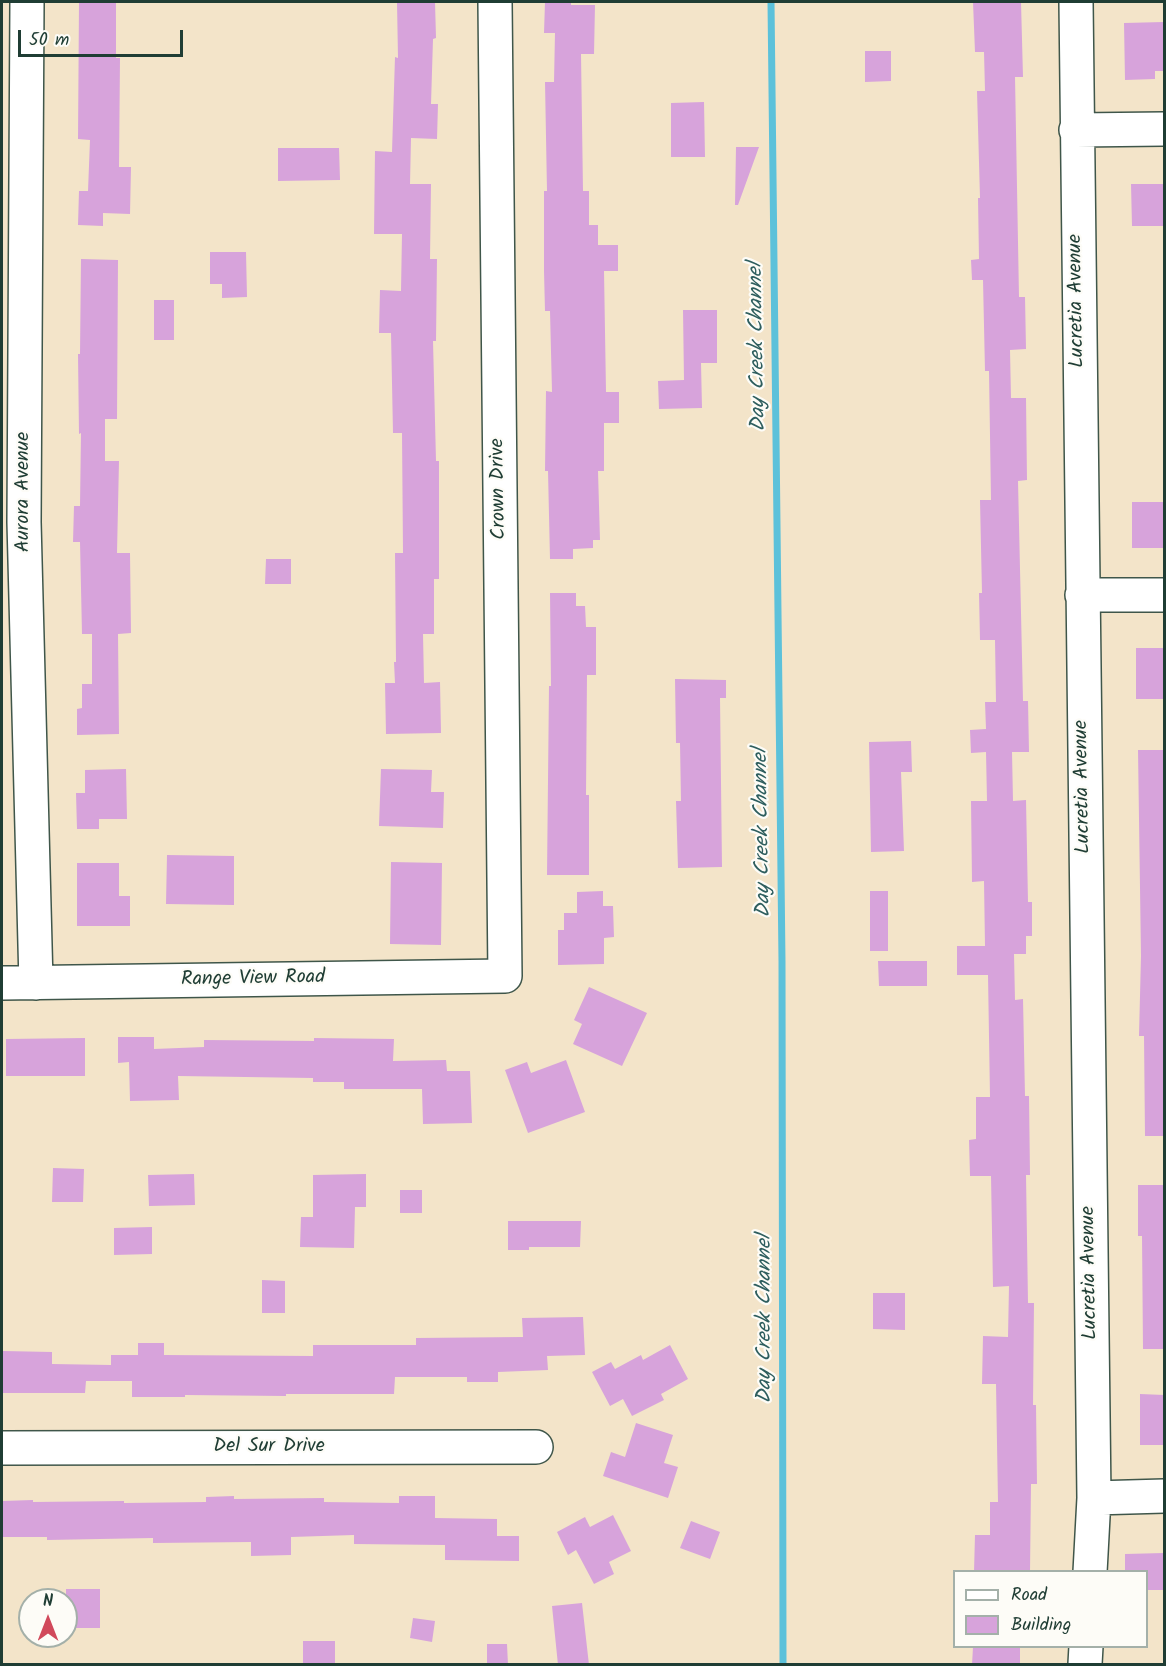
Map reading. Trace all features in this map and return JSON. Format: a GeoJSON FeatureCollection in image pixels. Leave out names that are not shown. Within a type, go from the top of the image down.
{"type":"FeatureCollection","features":[{"type":"Feature","properties":{"kind":"street","name":"Aurora Avenue"},"geometry":{"type":"LineString","coordinates":[[27,2],[14,60],[13,522],[36,983]]}},
{"type":"Feature","properties":{"kind":"street","name":"Crown Drive"},"geometry":{"type":"LineString","coordinates":[[495,2],[505,976]]}},
{"type":"Feature","properties":{"kind":"street","name":"Lucretia Avenue"},"geometry":{"type":"LineString","coordinates":[[1076,2],[1094,1498],[1090,1570]]}},
{"type":"Feature","properties":{"kind":"street"},"geometry":{"type":"LineString","coordinates":[[1076,129],[1164,129]]}},
{"type":"Feature","properties":{"kind":"street"},"geometry":{"type":"LineString","coordinates":[[1082,595],[1164,595]]}},
{"type":"Feature","properties":{"kind":"street","name":"Range View Road"},"geometry":{"type":"LineString","coordinates":[[2,983],[505,976]]}},
{"type":"Feature","properties":{"kind":"street","name":"Del Sur Drive"},"geometry":{"type":"LineString","coordinates":[[2,1448],[536,1447]]}},
{"type":"Feature","properties":{"kind":"street"},"geometry":{"type":"LineString","coordinates":[[1094,1498],[1164,1496]]}},
{"type":"Feature","properties":{"kind":"street"},"geometry":{"type":"LineString","coordinates":[[1085,1665],[1086,1648]]}},
{"type":"Feature","properties":{"kind":"building"},"geometry":{"type":"Polygon","coordinates":[[[79,2],[116,2],[116,58],[120,58],[119,167],[131,167],[130,214],[103,213],[103,226],[78,225],[79,191],[88,191],[90,140],[78,139],[79,2]]]}},
{"type":"Feature","properties":{"kind":"building"},"geometry":{"type":"Polygon","coordinates":[[[397,2],[435,2],[436,38],[433,39],[431,104],[438,104],[437,139],[411,138],[410,184],[431,184],[430,259],[437,259],[436,341],[433,341],[436,461],[439,461],[439,579],[434,579],[434,634],[423,634],[424,683],[440,682],[441,733],[386,734],[385,683],[395,683],[395,553],[403,553],[402,433],[393,433],[391,333],[379,333],[380,290],[401,291],[402,234],[374,234],[375,151],[392,152],[395,57],[398,58],[397,2]]]}},
{"type":"Feature","properties":{"kind":"building"},"geometry":{"type":"Polygon","coordinates":[[[545,2],[595,5],[594,54],[581,54],[583,191],[589,191],[589,225],[598,225],[598,245],[618,245],[618,271],[604,271],[606,392],[619,392],[619,423],[604,423],[604,471],[598,471],[600,540],[593,540],[593,548],[573,549],[573,559],[550,559],[548,471],[545,471],[546,391],[552,392],[550,311],[545,311],[544,271],[544,191],[547,191],[545,82],[554,82],[555,33],[544,33],[545,2]]]}},
{"type":"Feature","properties":{"kind":"building"},"geometry":{"type":"Polygon","coordinates":[[[973,2],[1021,2],[1023,77],[1015,77],[1019,297],[1025,297],[1026,349],[1010,350],[1011,398],[1026,398],[1027,480],[1018,481],[1023,701],[1028,701],[1029,752],[1012,752],[1013,801],[1026,800],[1028,902],[1032,902],[1032,936],[1026,936],[1026,954],[1014,954],[1015,1000],[1023,999],[1025,1096],[1029,1096],[1030,1175],[1026,1175],[1028,1303],[1034,1303],[1033,1405],[1036,1405],[1037,1484],[1031,1484],[1030,1570],[974,1570],[975,1535],[990,1535],[990,1502],[998,1502],[996,1384],[982,1384],[983,1336],[1008,1337],[1009,1286],[993,1287],[991,1176],[970,1176],[969,1140],[976,1139],[976,1097],[990,1097],[988,975],[957,975],[957,946],[985,946],[984,881],[972,882],[971,801],[987,801],[986,752],[971,753],[970,730],[986,729],[985,702],[996,702],[995,640],[980,640],[979,593],[982,593],[980,500],[991,500],[989,371],[985,371],[983,280],[972,280],[971,260],[979,259],[977,91],[985,91],[984,52],[975,52],[973,2]]]}},
{"type":"Feature","properties":{"kind":"building"},"geometry":{"type":"Polygon","coordinates":[[[1164,22],[1164,71],[1155,71],[1155,79],[1125,80],[1124,23],[1164,22]]]}},
{"type":"Feature","properties":{"kind":"building"},"geometry":{"type":"Polygon","coordinates":[[[865,51],[891,51],[891,81],[865,82],[865,51]]]}},
{"type":"Feature","properties":{"kind":"building"},"geometry":{"type":"Polygon","coordinates":[[[704,102],[705,157],[671,157],[671,103],[704,102]]]}},
{"type":"Feature","properties":{"kind":"building"},"geometry":{"type":"Polygon","coordinates":[[[736,147],[759,147],[738,205],[735,205],[736,147]]]}},
{"type":"Feature","properties":{"kind":"building"},"geometry":{"type":"Polygon","coordinates":[[[278,148],[339,148],[340,180],[278,181],[278,148]]]}},
{"type":"Feature","properties":{"kind":"building"},"geometry":{"type":"Polygon","coordinates":[[[1131,184],[1164,184],[1164,226],[1132,226],[1131,184]]]}},
{"type":"Feature","properties":{"kind":"building"},"geometry":{"type":"Polygon","coordinates":[[[210,252],[246,252],[247,297],[222,298],[222,284],[210,284],[210,252]]]}},
{"type":"Feature","properties":{"kind":"building"},"geometry":{"type":"Polygon","coordinates":[[[81,259],[118,260],[117,419],[105,419],[105,461],[119,461],[117,553],[130,553],[131,633],[118,634],[119,734],[77,735],[77,709],[82,708],[82,684],[92,684],[92,634],[82,634],[80,542],[73,542],[74,506],[80,506],[81,433],[79,434],[78,354],[80,354],[81,259]]]}},
{"type":"Feature","properties":{"kind":"building"},"geometry":{"type":"Polygon","coordinates":[[[154,300],[174,300],[174,340],[154,340],[154,300]]]}},
{"type":"Feature","properties":{"kind":"building"},"geometry":{"type":"Polygon","coordinates":[[[683,310],[717,310],[717,363],[701,363],[702,408],[659,409],[658,381],[684,380],[683,310]]]}},
{"type":"Feature","properties":{"kind":"building"},"geometry":{"type":"Polygon","coordinates":[[[1132,502],[1164,502],[1164,548],[1132,548],[1132,502]]]}},
{"type":"Feature","properties":{"kind":"building"},"geometry":{"type":"Polygon","coordinates":[[[266,559],[291,559],[291,584],[265,584],[266,559]]]}},
{"type":"Feature","properties":{"kind":"building"},"geometry":{"type":"Polygon","coordinates":[[[550,593],[576,593],[576,606],[585,606],[586,627],[596,627],[596,675],[587,675],[586,795],[589,795],[589,875],[547,875],[549,686],[551,686],[550,593]]]}},
{"type":"Feature","properties":{"kind":"building"},"geometry":{"type":"Polygon","coordinates":[[[1136,648],[1164,648],[1164,699],[1136,699],[1136,648]]]}},
{"type":"Feature","properties":{"kind":"building"},"geometry":{"type":"Polygon","coordinates":[[[675,679],[726,680],[726,698],[720,698],[722,867],[678,868],[676,801],[681,801],[680,743],[676,743],[675,679]]]}},
{"type":"Feature","properties":{"kind":"building"},"geometry":{"type":"Polygon","coordinates":[[[911,741],[912,772],[901,772],[904,851],[871,852],[869,742],[911,741]]]}},
{"type":"Feature","properties":{"kind":"building"},"geometry":{"type":"Polygon","coordinates":[[[1138,750],[1164,750],[1164,1136],[1145,1136],[1144,1036],[1139,1036],[1141,956],[1138,750]]]}},
{"type":"Feature","properties":{"kind":"building"},"geometry":{"type":"Polygon","coordinates":[[[126,769],[127,819],[99,819],[99,829],[77,829],[76,793],[85,793],[85,770],[126,769]]]}},
{"type":"Feature","properties":{"kind":"building"},"geometry":{"type":"Polygon","coordinates":[[[381,769],[432,770],[431,792],[444,792],[443,828],[379,826],[381,769]]]}},
{"type":"Feature","properties":{"kind":"building"},"geometry":{"type":"Polygon","coordinates":[[[167,855],[234,856],[234,905],[166,904],[167,855]]]}},
{"type":"Feature","properties":{"kind":"building"},"geometry":{"type":"Polygon","coordinates":[[[391,862],[442,863],[441,945],[390,944],[391,862]]]}},
{"type":"Feature","properties":{"kind":"building"},"geometry":{"type":"Polygon","coordinates":[[[77,863],[119,863],[119,896],[130,896],[130,926],[77,926],[77,863]]]}},
{"type":"Feature","properties":{"kind":"building"},"geometry":{"type":"Polygon","coordinates":[[[603,891],[603,906],[613,906],[614,937],[604,938],[604,964],[558,965],[558,930],[564,930],[564,913],[577,913],[577,892],[603,891]]]}},
{"type":"Feature","properties":{"kind":"building"},"geometry":{"type":"Polygon","coordinates":[[[870,891],[888,891],[888,951],[870,951],[870,891]]]}},
{"type":"Feature","properties":{"kind":"building"},"geometry":{"type":"Polygon","coordinates":[[[878,961],[927,961],[927,986],[879,986],[878,961]]]}},
{"type":"Feature","properties":{"kind":"building"},"geometry":{"type":"Polygon","coordinates":[[[589,987],[647,1013],[622,1066],[573,1044],[582,1024],[574,1020],[589,987]]]}},
{"type":"Feature","properties":{"kind":"building"},"geometry":{"type":"Polygon","coordinates":[[[118,1037],[154,1037],[154,1049],[204,1047],[204,1040],[394,1039],[393,1061],[446,1060],[447,1071],[470,1071],[472,1123],[423,1124],[422,1089],[344,1089],[344,1082],[313,1082],[313,1078],[178,1076],[179,1100],[130,1101],[129,1062],[118,1063],[118,1037]]]}},
{"type":"Feature","properties":{"kind":"building"},"geometry":{"type":"Polygon","coordinates":[[[85,1038],[85,1076],[6,1076],[6,1039],[85,1038]]]}},
{"type":"Feature","properties":{"kind":"building"},"geometry":{"type":"Polygon","coordinates":[[[566,1060],[585,1112],[528,1133],[505,1070],[527,1062],[531,1073],[566,1060]]]}},
{"type":"Feature","properties":{"kind":"building"},"geometry":{"type":"Polygon","coordinates":[[[53,1168],[84,1169],[83,1202],[52,1202],[53,1168]]]}},
{"type":"Feature","properties":{"kind":"building"},"geometry":{"type":"Polygon","coordinates":[[[194,1174],[195,1205],[149,1206],[148,1175],[194,1174]]]}},
{"type":"Feature","properties":{"kind":"building"},"geometry":{"type":"Polygon","coordinates":[[[366,1174],[366,1207],[355,1207],[354,1248],[300,1247],[301,1217],[313,1217],[313,1175],[366,1174]]]}},
{"type":"Feature","properties":{"kind":"building"},"geometry":{"type":"Polygon","coordinates":[[[1138,1185],[1164,1185],[1164,1349],[1143,1349],[1142,1236],[1138,1236],[1138,1185]]]}},
{"type":"Feature","properties":{"kind":"building"},"geometry":{"type":"Polygon","coordinates":[[[400,1190],[422,1190],[422,1213],[400,1213],[400,1190]]]}},
{"type":"Feature","properties":{"kind":"building"},"geometry":{"type":"Polygon","coordinates":[[[508,1221],[581,1221],[580,1247],[529,1247],[529,1250],[508,1250],[508,1221]]]}},
{"type":"Feature","properties":{"kind":"building"},"geometry":{"type":"Polygon","coordinates":[[[152,1227],[152,1254],[114,1255],[114,1228],[152,1227]]]}},
{"type":"Feature","properties":{"kind":"building"},"geometry":{"type":"Polygon","coordinates":[[[262,1280],[285,1281],[285,1313],[262,1313],[262,1280]]]}},
{"type":"Feature","properties":{"kind":"building"},"geometry":{"type":"Polygon","coordinates":[[[873,1293],[905,1293],[905,1330],[873,1329],[873,1293]]]}},
{"type":"Feature","properties":{"kind":"building"},"geometry":{"type":"Polygon","coordinates":[[[583,1317],[585,1355],[547,1356],[548,1370],[498,1372],[498,1382],[467,1382],[467,1377],[395,1377],[394,1394],[132,1397],[132,1381],[86,1381],[85,1393],[3,1393],[3,1351],[52,1352],[52,1364],[111,1365],[111,1355],[138,1355],[138,1343],[164,1343],[164,1355],[313,1356],[313,1345],[416,1345],[416,1338],[523,1337],[522,1318],[583,1317]]]}},
{"type":"Feature","properties":{"kind":"building"},"geometry":{"type":"Polygon","coordinates":[[[670,1345],[688,1379],[661,1394],[664,1400],[632,1416],[623,1399],[610,1406],[592,1372],[611,1362],[615,1369],[641,1355],[643,1360],[670,1345]]]}},
{"type":"Feature","properties":{"kind":"building"},"geometry":{"type":"Polygon","coordinates":[[[1140,1394],[1164,1395],[1164,1445],[1140,1445],[1140,1394]]]}},
{"type":"Feature","properties":{"kind":"building"},"geometry":{"type":"Polygon","coordinates":[[[636,1423],[673,1435],[664,1463],[678,1467],[668,1498],[603,1476],[611,1452],[625,1457],[636,1423]]]}},
{"type":"Feature","properties":{"kind":"building"},"geometry":{"type":"Polygon","coordinates":[[[234,1496],[234,1499],[324,1498],[324,1502],[399,1503],[399,1496],[435,1496],[435,1518],[497,1519],[497,1536],[519,1536],[519,1561],[445,1560],[445,1545],[354,1544],[354,1535],[291,1537],[291,1555],[251,1556],[251,1542],[153,1543],[153,1538],[47,1540],[47,1537],[2,1537],[2,1501],[206,1502],[206,1497],[234,1496]]]}},
{"type":"Feature","properties":{"kind":"building"},"geometry":{"type":"Polygon","coordinates":[[[613,1515],[631,1551],[609,1562],[614,1574],[594,1584],[576,1550],[568,1555],[557,1532],[585,1517],[590,1527],[613,1515]]]}},
{"type":"Feature","properties":{"kind":"building"},"geometry":{"type":"Polygon","coordinates":[[[691,1521],[720,1532],[710,1559],[680,1548],[691,1521]]]}},
{"type":"Feature","properties":{"kind":"building"},"geometry":{"type":"Polygon","coordinates":[[[1164,1553],[1164,1590],[1148,1590],[1148,1570],[1125,1570],[1125,1554],[1164,1553]]]}},
{"type":"Feature","properties":{"kind":"building"},"geometry":{"type":"Polygon","coordinates":[[[78,1589],[100,1589],[100,1628],[78,1628],[78,1589]]]}},
{"type":"Feature","properties":{"kind":"building"},"geometry":{"type":"Polygon","coordinates":[[[582,1603],[589,1665],[558,1665],[552,1606],[582,1603]]]}},
{"type":"Feature","properties":{"kind":"building"},"geometry":{"type":"Polygon","coordinates":[[[413,1618],[435,1621],[432,1642],[410,1638],[413,1618]]]}},
{"type":"Feature","properties":{"kind":"building"},"geometry":{"type":"Polygon","coordinates":[[[303,1641],[335,1641],[335,1665],[303,1665],[303,1641]]]}},
{"type":"Feature","properties":{"kind":"building"},"geometry":{"type":"Polygon","coordinates":[[[487,1644],[507,1644],[508,1665],[487,1665],[487,1644]]]}},
{"type":"Feature","properties":{"kind":"building"},"geometry":{"type":"Polygon","coordinates":[[[973,1648],[1020,1648],[1020,1665],[972,1665],[973,1648]]]}},
{"type":"Feature","properties":{"kind":"waterway","name":"Day Creek Channel"},"geometry":{"type":"LineString","coordinates":[[771,2],[782,961],[783,1664]]}}]}
